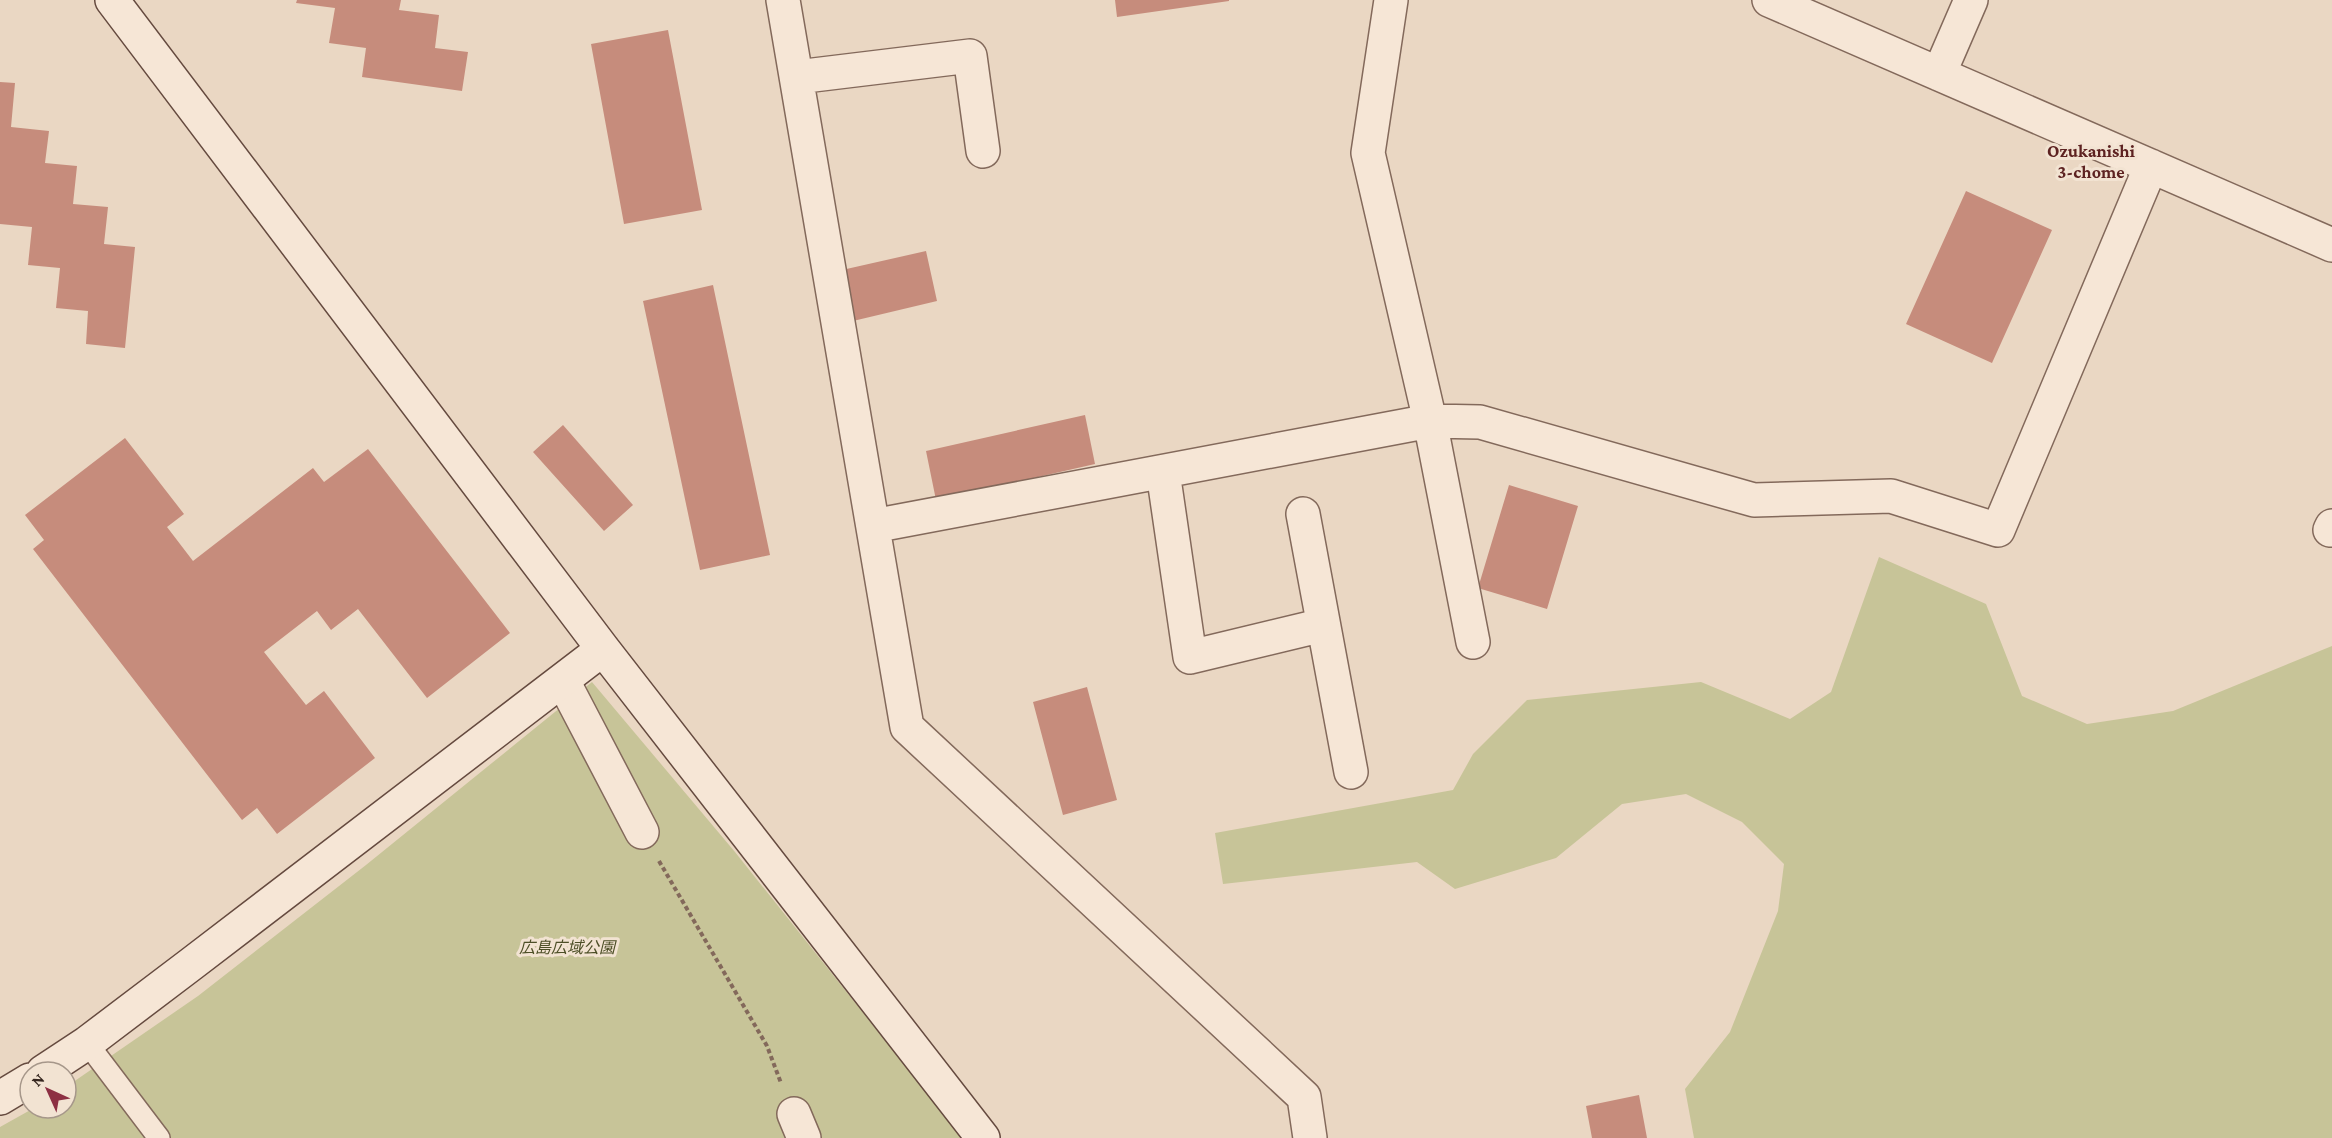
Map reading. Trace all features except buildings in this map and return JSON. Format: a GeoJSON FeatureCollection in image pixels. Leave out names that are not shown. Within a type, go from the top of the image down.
{"type":"FeatureCollection","features":[{"type":"Feature","properties":{"kind":"street"},"geometry":{"type":"LineString","coordinates":[[112,0],[603,650],[983,1138]]}},
{"type":"Feature","properties":{"kind":"street"},"geometry":{"type":"LineString","coordinates":[[783,0],[907,727],[1304,1097],[1310,1138]]}},
{"type":"Feature","properties":{"kind":"street"},"geometry":{"type":"LineString","coordinates":[[1390,0],[1368,153],[1430,421],[1473,642]]}},
{"type":"Feature","properties":{"kind":"street"},"geometry":{"type":"LineString","coordinates":[[1769,0],[2332,245]]}},
{"type":"Feature","properties":{"kind":"street"},"geometry":{"type":"LineString","coordinates":[[1939,74],[1971,0]]}},
{"type":"Feature","properties":{"kind":"street"},"geometry":{"type":"LineString","coordinates":[[797,77],[970,56],[983,151]]}},
{"type":"Feature","properties":{"kind":"street"},"geometry":{"type":"LineString","coordinates":[[873,526],[1430,421],[1480,422],[1754,500],[1891,496],[1998,530],[2151,166]]}},
{"type":"Feature","properties":{"kind":"street"},"geometry":{"type":"LineString","coordinates":[[1163,472],[1190,657],[1323,625]]}},
{"type":"Feature","properties":{"kind":"street"},"geometry":{"type":"LineString","coordinates":[[1303,514],[1351,772]]}},
{"type":"Feature","properties":{"kind":"street"},"geometry":{"type":"LineString","coordinates":[[61,1060],[87,1043],[603,650]]}},
{"type":"Feature","properties":{"kind":"street"},"geometry":{"type":"LineString","coordinates":[[563,681],[642,832]]}},
{"type":"Feature","properties":{"kind":"street"},"geometry":{"type":"LineString","coordinates":[[0,1098],[18,1087]]}},
{"type":"Feature","properties":{"kind":"lane"},"geometry":{"type":"LineString","coordinates":[[87,1043],[159,1138]]}},
{"type":"Feature","properties":{"kind":"path"},"geometry":{"type":"LineString","coordinates":[[642,832],[766,1046],[799,1126]]}},
{"type":"Feature","properties":{"kind":"green space"},"geometry":{"type":"Polygon","coordinates":[[[1879,557],[1986,604],[2022,696],[2087,724],[2173,711],[2332,646],[2332,1138],[1694,1138],[1685,1089],[1730,1032],[1778,911],[1784,864],[1742,822],[1686,794],[1622,804],[1556,858],[1455,889],[1417,862],[1223,884],[1215,833],[1453,790],[1473,754],[1527,700],[1701,682],[1790,719],[1831,692],[1879,557]]]}},
{"type":"Feature","properties":{"kind":"green space","name":"広島広域公園"},"geometry":{"type":"Polygon","coordinates":[[[592,682],[735,852],[963,1138],[0,1138],[0,1127],[18,1117],[18,1120],[78,1120],[78,1079],[198,996],[366,865],[592,682]]]}},
{"type":"Feature","properties":{"kind":"district","name":"Ozukanishi 3-chome"},"geometry":{"type":"Point","coordinates":[2091,161]}}]}
